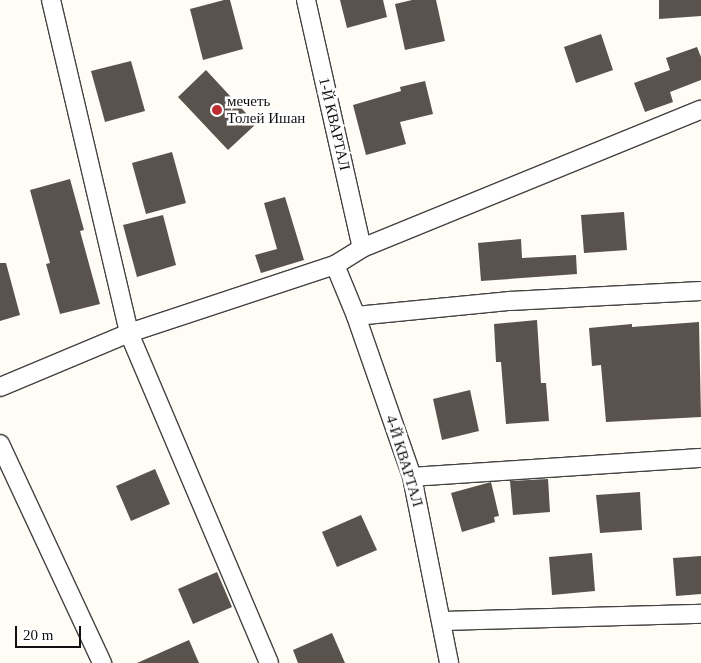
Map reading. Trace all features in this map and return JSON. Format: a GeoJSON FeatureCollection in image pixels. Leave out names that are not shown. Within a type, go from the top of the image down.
{"type":"FeatureCollection","features":[{"type":"Feature","properties":{"kind":"street"},"geometry":{"type":"LineString","coordinates":[[51,0],[129,333],[270,663]]}},
{"type":"Feature","properties":{"kind":"street","name":"1-Й КВАРТАЛ"},"geometry":{"type":"LineString","coordinates":[[306,0],[362,248]]}},
{"type":"Feature","properties":{"kind":"street"},"geometry":{"type":"LineString","coordinates":[[0,387],[129,333],[336,265],[362,248],[701,110]]}},
{"type":"Feature","properties":{"kind":"street","name":"4-Й КВАРТАЛ"},"geometry":{"type":"LineString","coordinates":[[336,265],[356,316],[412,477],[443,621],[449,663]]}},
{"type":"Feature","properties":{"kind":"street"},"geometry":{"type":"LineString","coordinates":[[356,316],[510,301],[701,291]]}},
{"type":"Feature","properties":{"kind":"street"},"geometry":{"type":"LineString","coordinates":[[0,444],[102,663]]}},
{"type":"Feature","properties":{"kind":"street"},"geometry":{"type":"LineString","coordinates":[[412,477],[701,458]]}},
{"type":"Feature","properties":{"kind":"street"},"geometry":{"type":"LineString","coordinates":[[443,621],[701,614]]}},
{"type":"Feature","properties":{"kind":"building"},"geometry":{"type":"Polygon","coordinates":[[[230,0],[243,49],[203,60],[190,9],[230,0]]]}},
{"type":"Feature","properties":{"kind":"building"},"geometry":{"type":"Polygon","coordinates":[[[340,0],[383,0],[387,17],[347,28],[340,0]]]}},
{"type":"Feature","properties":{"kind":"building"},"geometry":{"type":"Polygon","coordinates":[[[412,0],[436,0],[445,41],[405,50],[395,4],[412,0]]]}},
{"type":"Feature","properties":{"kind":"building"},"geometry":{"type":"Polygon","coordinates":[[[659,0],[701,0],[701,16],[659,19],[659,0]]]}},
{"type":"Feature","properties":{"kind":"building"},"geometry":{"type":"Polygon","coordinates":[[[601,34],[613,70],[576,83],[564,47],[601,34]]]}},
{"type":"Feature","properties":{"kind":"building"},"geometry":{"type":"Polygon","coordinates":[[[697,47],[701,57],[701,80],[670,92],[673,102],[645,112],[634,83],[670,70],[666,58],[697,47]]]}},
{"type":"Feature","properties":{"kind":"building"},"geometry":{"type":"Polygon","coordinates":[[[131,61],[145,111],[105,122],[91,71],[131,61]]]}},
{"type":"Feature","properties":{"kind":"building","name":"мечеть Толей Ишан"},"geometry":{"type":"Polygon","coordinates":[[[206,70],[256,124],[228,150],[178,97],[206,70]]]}},
{"type":"Feature","properties":{"kind":"building"},"geometry":{"type":"Polygon","coordinates":[[[425,81],[433,114],[400,122],[406,144],[366,155],[353,105],[401,91],[400,87],[425,81]]]}},
{"type":"Feature","properties":{"kind":"building"},"geometry":{"type":"Polygon","coordinates":[[[172,152],[186,203],[146,214],[132,163],[172,152]]]}},
{"type":"Feature","properties":{"kind":"building"},"geometry":{"type":"Polygon","coordinates":[[[70,179],[84,230],[80,231],[100,304],[60,314],[46,264],[50,263],[30,190],[70,179]]]}},
{"type":"Feature","properties":{"kind":"building"},"geometry":{"type":"Polygon","coordinates":[[[285,197],[304,260],[261,273],[255,255],[277,249],[264,203],[285,197]]]}},
{"type":"Feature","properties":{"kind":"building"},"geometry":{"type":"Polygon","coordinates":[[[624,212],[627,250],[584,253],[581,215],[624,212]]]}},
{"type":"Feature","properties":{"kind":"building"},"geometry":{"type":"Polygon","coordinates":[[[163,215],[176,265],[137,277],[123,225],[163,215]]]}},
{"type":"Feature","properties":{"kind":"building"},"geometry":{"type":"Polygon","coordinates":[[[521,239],[522,258],[576,255],[577,274],[481,281],[478,243],[521,239]]]}},
{"type":"Feature","properties":{"kind":"building"},"geometry":{"type":"Polygon","coordinates":[[[0,263],[6,263],[20,315],[0,321],[0,263]]]}},
{"type":"Feature","properties":{"kind":"building"},"geometry":{"type":"Polygon","coordinates":[[[537,320],[541,383],[546,383],[549,421],[506,424],[501,362],[496,362],[494,324],[537,320]]]}},
{"type":"Feature","properties":{"kind":"building"},"geometry":{"type":"Polygon","coordinates":[[[699,322],[701,417],[606,422],[601,365],[592,366],[589,328],[632,324],[632,327],[699,322]]]}},
{"type":"Feature","properties":{"kind":"building"},"geometry":{"type":"Polygon","coordinates":[[[470,390],[479,431],[442,440],[433,399],[470,390]]]}},
{"type":"Feature","properties":{"kind":"building"},"geometry":{"type":"Polygon","coordinates":[[[155,469],[170,504],[131,521],[116,486],[155,469]]]}},
{"type":"Feature","properties":{"kind":"building"},"geometry":{"type":"Polygon","coordinates":[[[548,479],[550,512],[513,515],[510,481],[548,479]]]}},
{"type":"Feature","properties":{"kind":"building"},"geometry":{"type":"Polygon","coordinates":[[[491,482],[499,516],[494,517],[495,522],[462,532],[451,493],[491,482]]]}},
{"type":"Feature","properties":{"kind":"building"},"geometry":{"type":"Polygon","coordinates":[[[640,492],[642,530],[600,533],[596,495],[640,492]]]}},
{"type":"Feature","properties":{"kind":"building"},"geometry":{"type":"Polygon","coordinates":[[[361,515],[377,550],[337,567],[322,532],[361,515]]]}},
{"type":"Feature","properties":{"kind":"building"},"geometry":{"type":"Polygon","coordinates":[[[592,553],[595,591],[552,595],[549,557],[592,553]]]}},
{"type":"Feature","properties":{"kind":"building"},"geometry":{"type":"Polygon","coordinates":[[[701,556],[701,594],[676,596],[673,558],[701,556]]]}},
{"type":"Feature","properties":{"kind":"building"},"geometry":{"type":"Polygon","coordinates":[[[217,572],[232,607],[193,624],[178,589],[217,572]]]}},
{"type":"Feature","properties":{"kind":"building"},"geometry":{"type":"Polygon","coordinates":[[[332,633],[345,663],[298,663],[293,650],[332,633]]]}},
{"type":"Feature","properties":{"kind":"building"},"geometry":{"type":"Polygon","coordinates":[[[189,640],[199,663],[137,663],[189,640]]]}},
{"type":"Feature","properties":{"kind":"place","name":"мечеть Толей Ишан"},"geometry":{"type":"Point","coordinates":[217,110]}}]}
